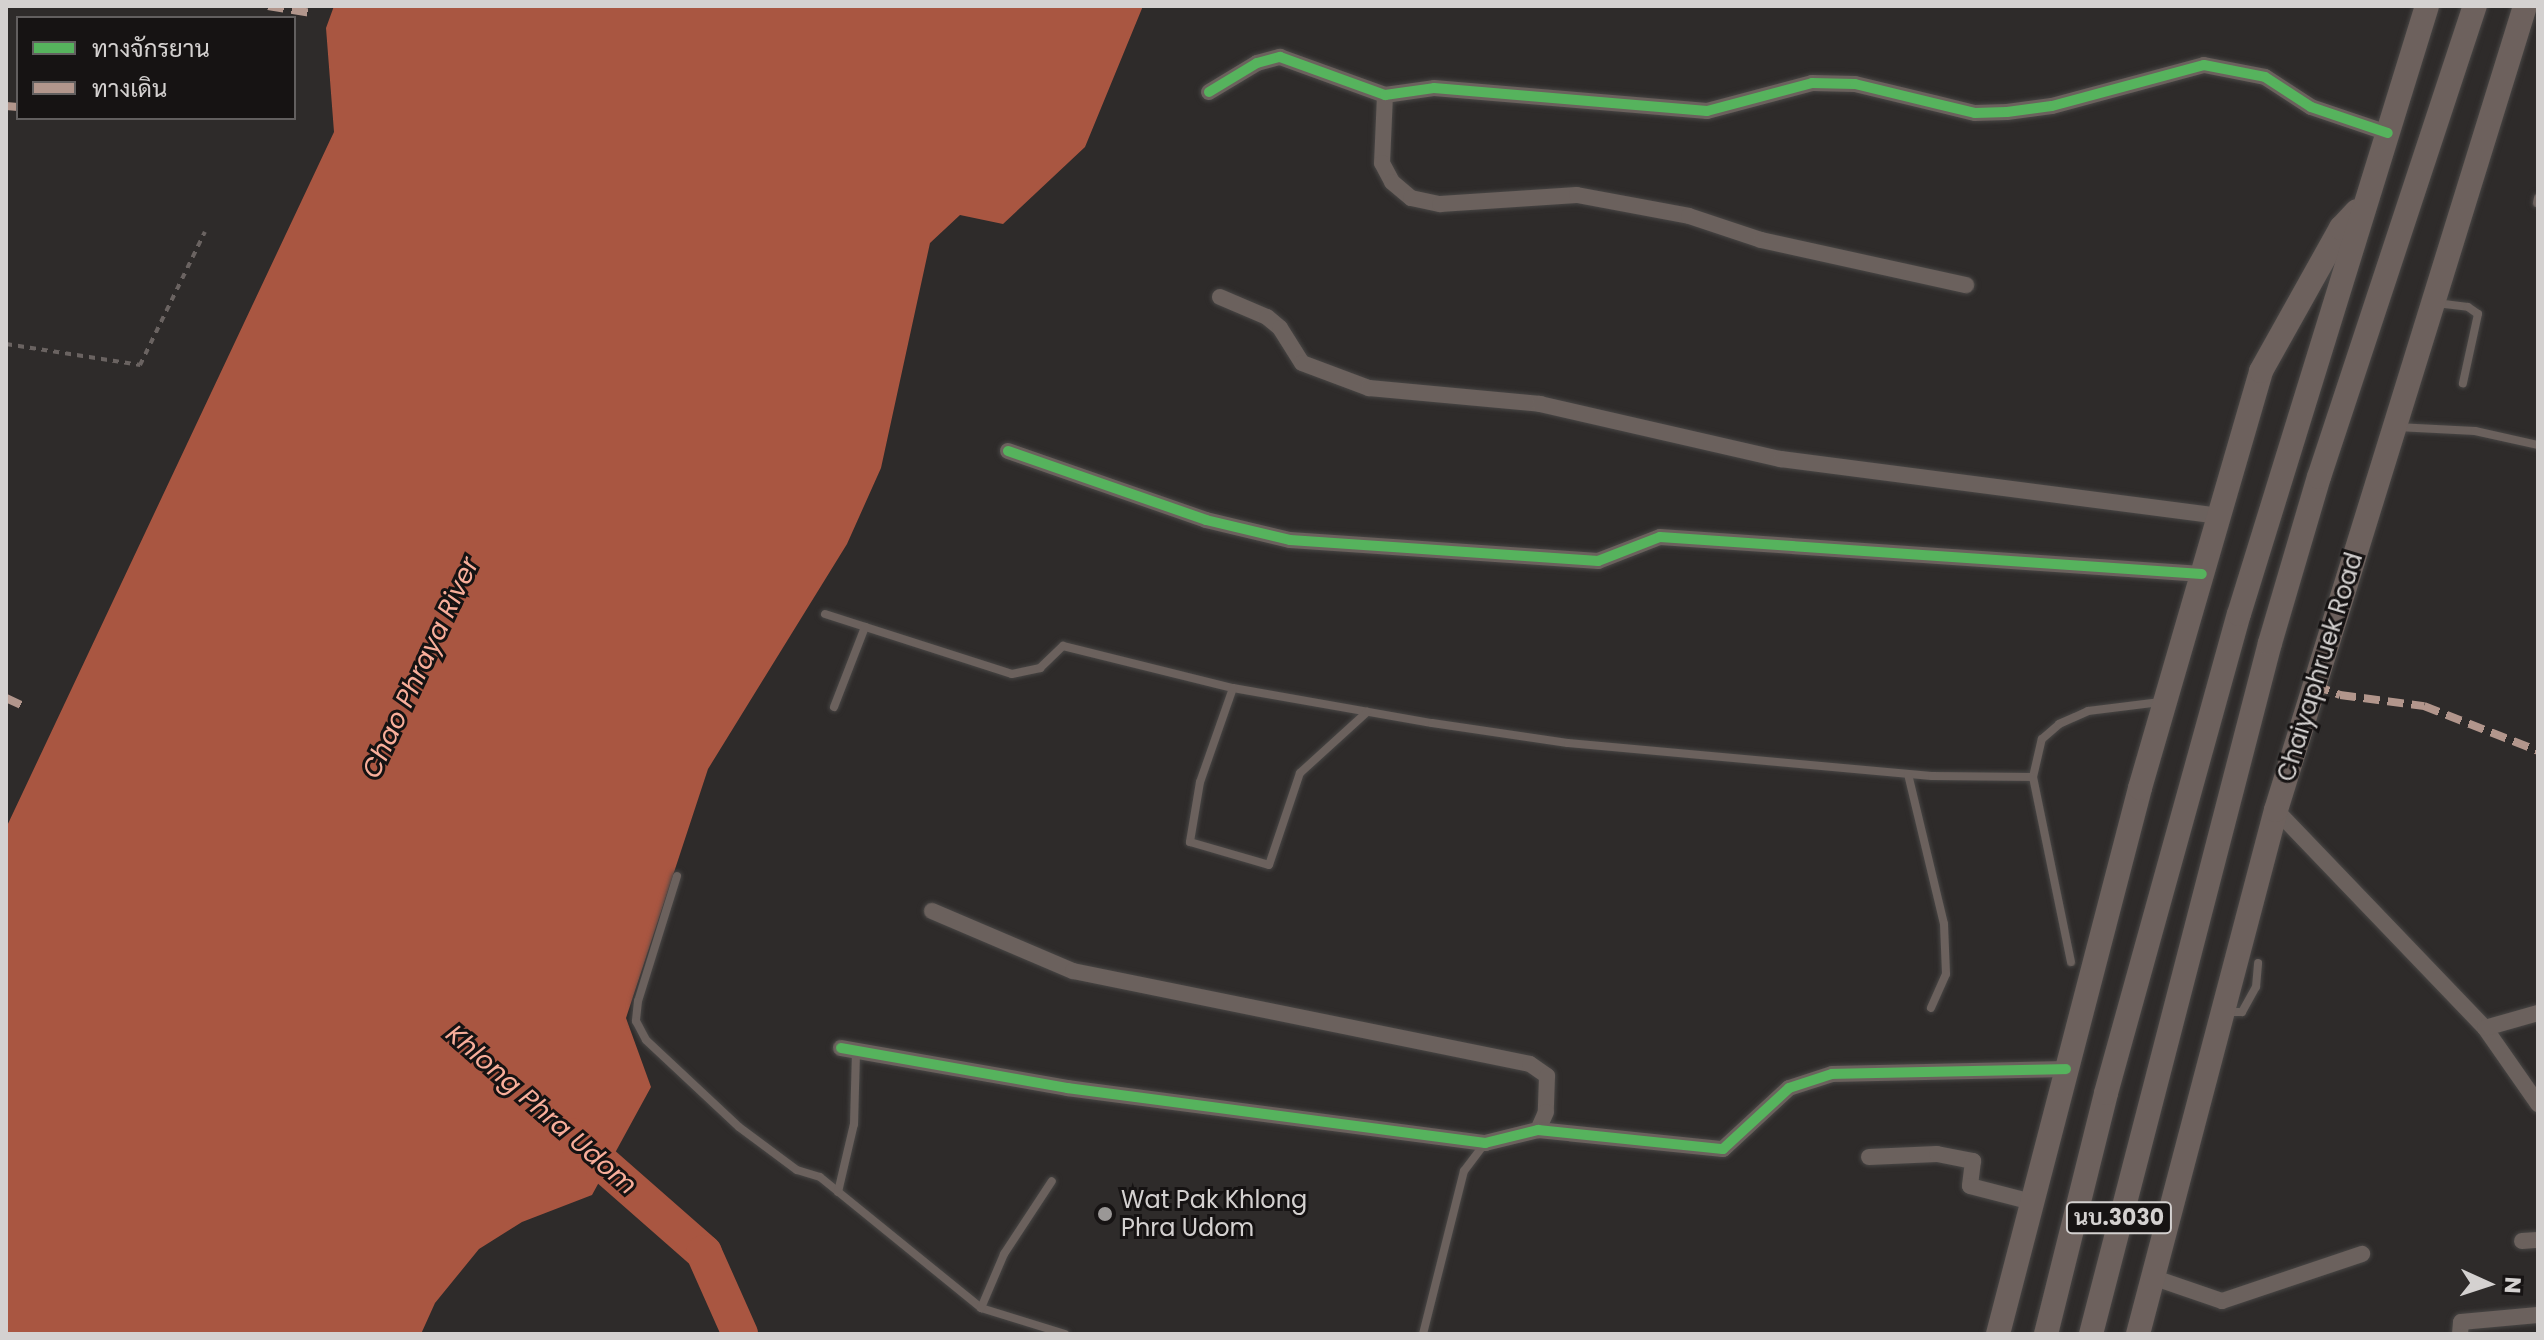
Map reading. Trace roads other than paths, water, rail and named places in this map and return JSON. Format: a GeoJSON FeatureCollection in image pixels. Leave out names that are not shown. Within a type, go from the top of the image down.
{"type":"FeatureCollection","features":[{"type":"Feature","properties":{"kind":"main road"},"geometry":{"type":"LineString","coordinates":[[2046,1334],[2106,1093],[2239,614],[2427,6]]}},
{"type":"Feature","properties":{"kind":"main road","name":"Chaiyaphruek Road"},"geometry":{"type":"LineString","coordinates":[[2091,1334],[2283,598],[2475,6]]}},
{"type":"Feature","properties":{"kind":"main road"},"geometry":{"type":"LineString","coordinates":[[2457,63],[2488,6]]}},
{"type":"Feature","properties":{"kind":"main road","name":"Chaiyaphruek Road"},"geometry":{"type":"LineString","coordinates":[[2138,1334],[2220,1011],[2276,810],[2525,6]]}},
{"type":"Feature","properties":{"kind":"main road"},"geometry":{"type":"LineString","coordinates":[[1998,1334],[2165,702],[2261,371],[2341,228],[2364,203]]}},
{"type":"Feature","properties":{"kind":"street"},"geometry":{"type":"LineString","coordinates":[[1209,92],[1257,63],[1280,57],[1385,95],[1434,88],[1707,111],[1812,83],[1855,84],[1975,113],[2052,106],[2106,87],[2204,65],[2265,77],[2311,107],[2388,133]]}},
{"type":"Feature","properties":{"kind":"street"},"geometry":{"type":"LineString","coordinates":[[1385,95],[1382,163],[1392,182],[1411,198],[1440,204],[1577,195],[1689,216],[1774,243],[1966,285]]}},
{"type":"Feature","properties":{"kind":"street"},"geometry":{"type":"LineString","coordinates":[[1220,297],[1273,322],[1302,363],[1369,388],[1540,404],[1781,459],[2219,516]]}},
{"type":"Feature","properties":{"kind":"street"},"geometry":{"type":"LineString","coordinates":[[1008,451],[1206,520],[1290,540],[1598,561],[1660,537],[2202,574]]}},
{"type":"Feature","properties":{"kind":"street"},"geometry":{"type":"LineString","coordinates":[[2276,810],[2485,1028],[2538,1104]]}},
{"type":"Feature","properties":{"kind":"street"},"geometry":{"type":"LineString","coordinates":[[932,911],[1073,971],[1508,1056],[1547,1076],[1546,1112],[1538,1130]]}},
{"type":"Feature","properties":{"kind":"street"},"geometry":{"type":"LineString","coordinates":[[2485,1028],[2538,1013]]}},
{"type":"Feature","properties":{"kind":"street"},"geometry":{"type":"LineString","coordinates":[[848,1049],[1067,1088],[1485,1143],[1538,1130],[1723,1149],[1789,1088],[1817,1078],[1885,1070],[2066,1069]]}},
{"type":"Feature","properties":{"kind":"street"},"geometry":{"type":"LineString","coordinates":[[1869,1157],[1937,1154],[1973,1161],[1970,1186],[2032,1202]]}},
{"type":"Feature","properties":{"kind":"street"},"geometry":{"type":"LineString","coordinates":[[2152,1277],[2222,1301],[2362,1254]]}},
{"type":"Feature","properties":{"kind":"street"},"geometry":{"type":"LineString","coordinates":[[2460,1334],[2461,1322],[2538,1315]]}},
{"type":"Feature","properties":{"kind":"lane"},"geometry":{"type":"LineString","coordinates":[[2431,302],[2468,307],[2478,314],[2463,383]]}},
{"type":"Feature","properties":{"kind":"lane"},"geometry":{"type":"LineString","coordinates":[[2393,426],[2475,431],[2538,445]]}},
{"type":"Feature","properties":{"kind":"lane"},"geometry":{"type":"LineString","coordinates":[[825,614],[1012,674],[1040,668],[1063,646],[1233,688],[1568,743],[1908,774],[2033,777]]}},
{"type":"Feature","properties":{"kind":"lane"},"geometry":{"type":"LineString","coordinates":[[834,707],[865,627]]}},
{"type":"Feature","properties":{"kind":"lane"},"geometry":{"type":"LineString","coordinates":[[1233,688],[1200,782],[1190,842],[1269,865],[1300,773],[1367,712]]}},
{"type":"Feature","properties":{"kind":"lane"},"geometry":{"type":"LineString","coordinates":[[2071,962],[2033,777],[2042,739],[2059,724],[2088,711],[2129,702],[2165,702]]}},
{"type":"Feature","properties":{"kind":"lane"},"geometry":{"type":"LineString","coordinates":[[1908,774],[1932,856],[1944,924],[1946,974],[1931,1008]]}},
{"type":"Feature","properties":{"kind":"lane"},"geometry":{"type":"LineString","coordinates":[[677,876],[638,1001],[637,1025],[646,1040],[739,1127],[797,1170],[820,1177],[981,1308],[1065,1334]]}},
{"type":"Feature","properties":{"kind":"lane"},"geometry":{"type":"LineString","coordinates":[[2220,1011],[2242,1012],[2256,987],[2258,963]]}},
{"type":"Feature","properties":{"kind":"lane"},"geometry":{"type":"LineString","coordinates":[[838,1192],[854,1124],[848,1049]]}},
{"type":"Feature","properties":{"kind":"lane"},"geometry":{"type":"LineString","coordinates":[[1423,1334],[1464,1171],[1485,1143]]}},
{"type":"Feature","properties":{"kind":"lane"},"geometry":{"type":"LineString","coordinates":[[981,1308],[1004,1254],[1052,1181]]}},
{"type":"Feature","properties":{"kind":"water","name":"Chao Phraya River"},"geometry":{"type":"Polygon","coordinates":[[[334,6],[1143,6],[1085,147],[1003,224],[960,215],[930,243],[881,468],[847,544],[708,769],[626,1018],[651,1087],[592,1195],[522,1222],[479,1249],[435,1303],[421,1334],[6,1334],[6,828],[334,132],[326,28],[334,6]]]}},
{"type":"Feature","properties":{"kind":"waterway","name":"Khlong Phra Udom"},"geometry":{"type":"LineString","coordinates":[[571,1136],[704,1253],[740,1334]]}},
{"type":"Feature","properties":{"kind":"place","name":"Wat Pak Khlong Phra Udom"},"geometry":{"type":"Point","coordinates":[1105,1214]}}]}
